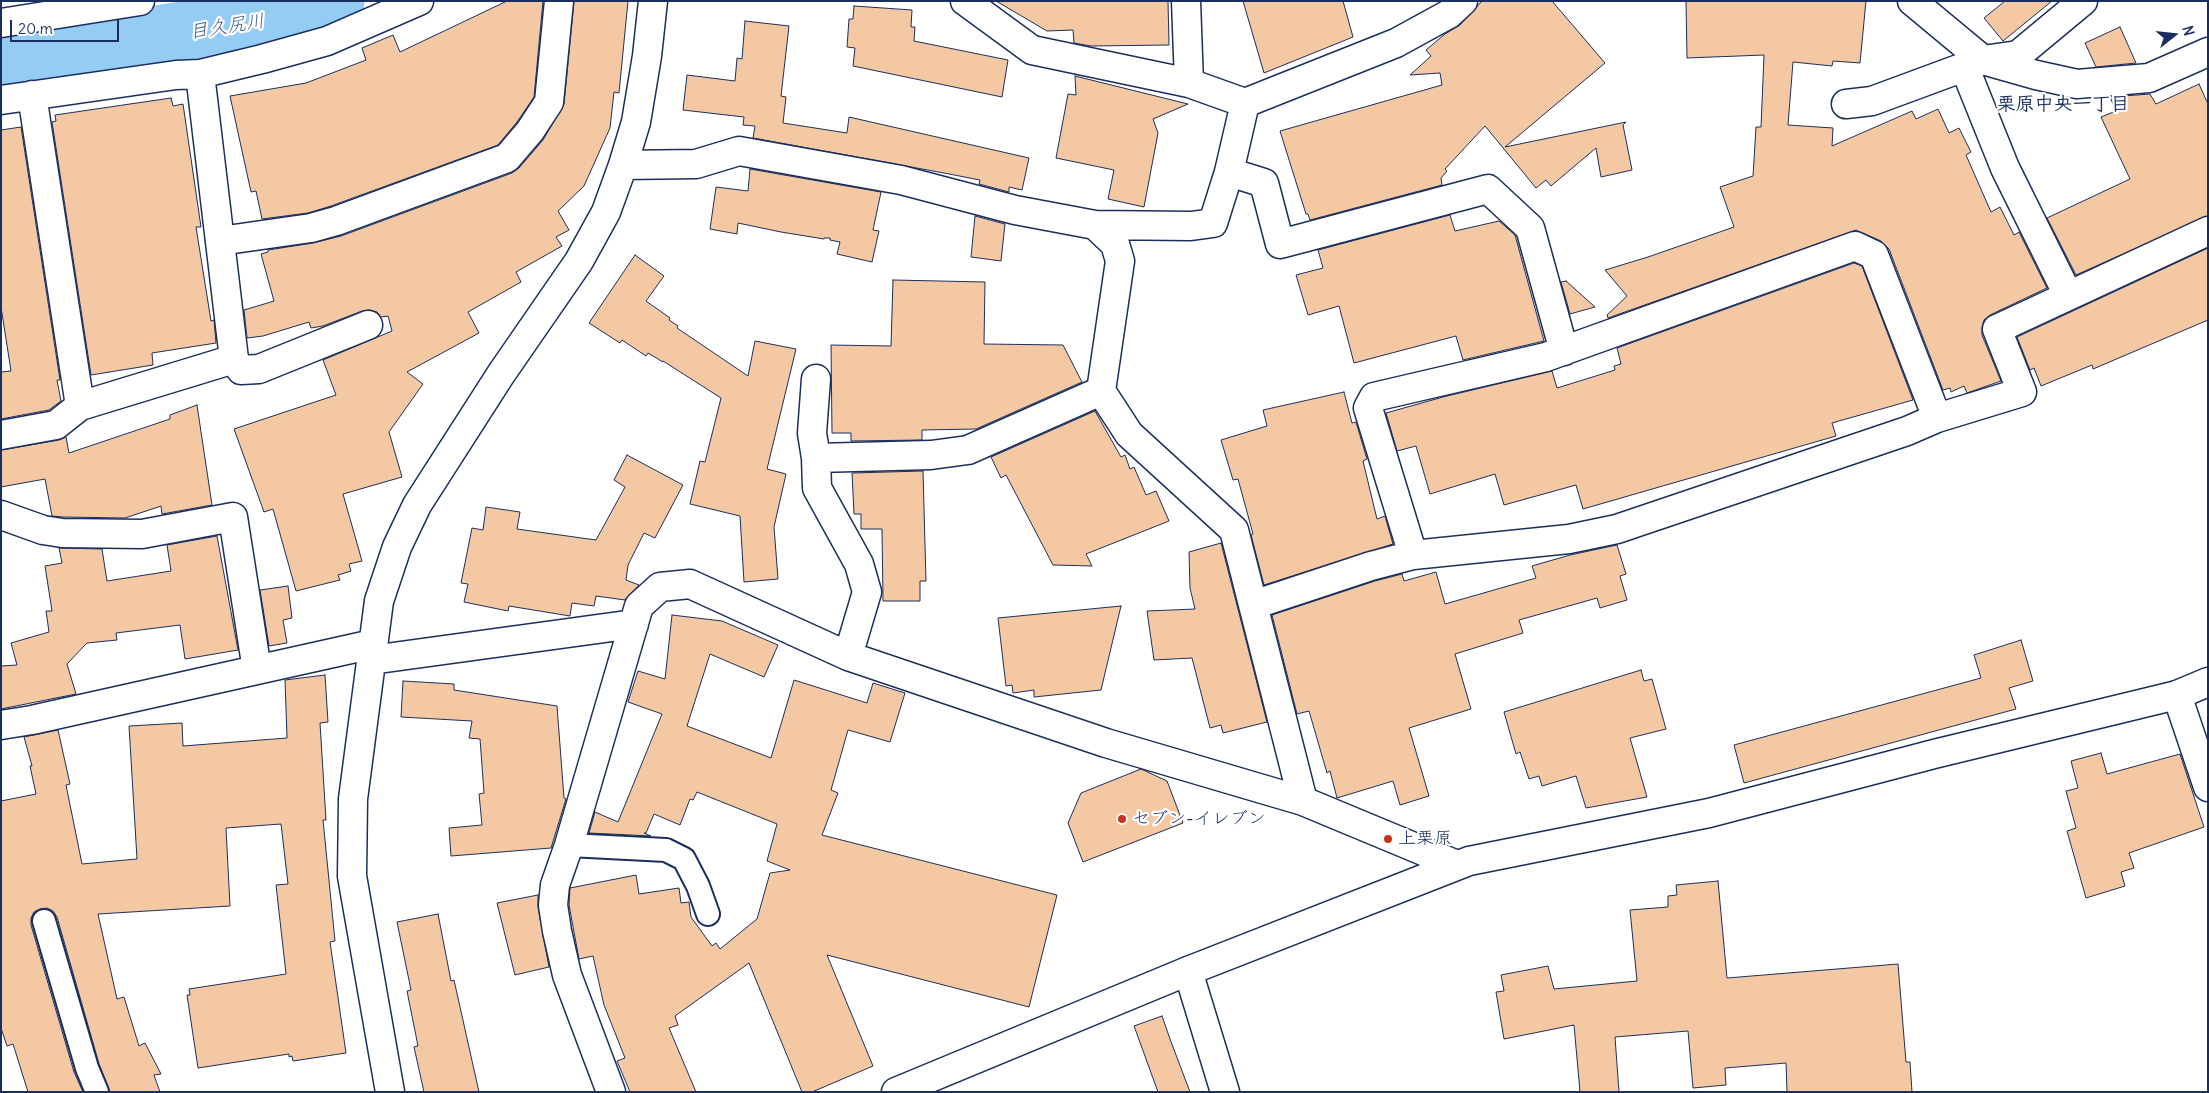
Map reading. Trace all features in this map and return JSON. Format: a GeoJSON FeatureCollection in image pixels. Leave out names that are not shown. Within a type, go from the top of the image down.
{"type":"FeatureCollection","features":[{"type":"Feature","properties":{"kind":"street"},"geometry":{"type":"LineString","coordinates":[[1,23],[33,9],[140,1]]}},
{"type":"Feature","properties":{"kind":"street"},"geometry":{"type":"LineString","coordinates":[[220,241],[319,226],[507,158],[530,131],[549,102],[559,1]]}},
{"type":"Feature","properties":{"kind":"street"},"geometry":{"type":"LineString","coordinates":[[390,1092],[352,876],[353,799],[379,602],[397,547],[417,505],[501,374],[579,261],[606,212],[623,166],[636,122],[647,56],[653,1]]}},
{"type":"Feature","properties":{"kind":"street"},"geometry":{"type":"LineString","coordinates":[[965,1],[1032,50],[1190,82],[1245,103],[1396,43],[1450,14],[1463,1]]}},
{"type":"Feature","properties":{"kind":"street"},"geometry":{"type":"LineString","coordinates":[[1186,1],[1190,82]]}},
{"type":"Feature","properties":{"kind":"street"},"geometry":{"type":"LineString","coordinates":[[1912,1],[1973,63],[2005,168],[2068,295]]}},
{"type":"Feature","properties":{"kind":"street"},"geometry":{"type":"LineString","coordinates":[[1846,104],[1872,101],[1973,63],[2018,55],[2083,1]]}},
{"type":"Feature","properties":{"kind":"street"},"geometry":{"type":"LineString","coordinates":[[1,100],[176,75],[200,74],[327,41],[412,3]]}},
{"type":"Feature","properties":{"kind":"street"},"geometry":{"type":"LineString","coordinates":[[1973,63],[2077,84],[2149,78],[2208,52]]}},
{"type":"Feature","properties":{"kind":"street"},"geometry":{"type":"LineString","coordinates":[[200,74],[234,359],[241,370],[258,369],[368,325]]}},
{"type":"Feature","properties":{"kind":"street"},"geometry":{"type":"LineString","coordinates":[[32,95],[80,406]]}},
{"type":"Feature","properties":{"kind":"street"},"geometry":{"type":"LineString","coordinates":[[623,166],[696,164],[739,151],[901,180],[1015,210],[1095,225],[1191,226],[1213,223],[1229,172],[1245,103]]}},
{"type":"Feature","properties":{"kind":"street"},"geometry":{"type":"LineString","coordinates":[[1229,172],[1264,183],[1280,244],[1488,189],[1530,228],[1564,351]]}},
{"type":"Feature","properties":{"kind":"street"},"geometry":{"type":"LineString","coordinates":[[1095,225],[1115,244],[1120,261],[1101,391],[1129,434],[1234,530],[1304,802]]}},
{"type":"Feature","properties":{"kind":"street"},"geometry":{"type":"LineString","coordinates":[[1253,605],[1371,566],[1413,555],[1569,539],[1617,529],[1897,434],[1937,418],[2022,392],[1997,329],[2208,231]]}},
{"type":"Feature","properties":{"kind":"street"},"geometry":{"type":"LineString","coordinates":[[1413,555],[1368,408],[1374,397],[1564,351],[1855,246],[1874,255],[1937,418]]}},
{"type":"Feature","properties":{"kind":"street"},"geometry":{"type":"LineString","coordinates":[[1,435],[56,426],[80,406],[234,359]]}},
{"type":"Feature","properties":{"kind":"street"},"geometry":{"type":"LineString","coordinates":[[816,379],[812,434],[816,458],[817,488],[859,564],[867,592],[848,656]]}},
{"type":"Feature","properties":{"kind":"street"},"geometry":{"type":"LineString","coordinates":[[816,458],[932,455],[968,450],[1101,391]]}},
{"type":"Feature","properties":{"kind":"street"},"geometry":{"type":"LineString","coordinates":[[1,515],[53,532],[107,534],[142,534],[233,517],[257,670]]}},
{"type":"Feature","properties":{"kind":"street"},"geometry":{"type":"LineString","coordinates":[[611,1092],[567,975],[553,905],[555,884],[569,845],[639,606],[660,587],[690,584],[848,656],[1106,743],[1304,802],[1457,865]]}},
{"type":"Feature","properties":{"kind":"street"},"geometry":{"type":"LineString","coordinates":[[1,725],[257,670],[372,652],[634,624]]}},
{"type":"Feature","properties":{"kind":"street"},"geometry":{"type":"LineString","coordinates":[[896,1092],[1188,971],[1457,865],[1709,813],[1943,752],[2177,695],[2208,682]]}},
{"type":"Feature","properties":{"kind":"street"},"geometry":{"type":"LineString","coordinates":[[2177,695],[2208,787]]}},
{"type":"Feature","properties":{"kind":"street"},"geometry":{"type":"LineString","coordinates":[[1188,971],[1225,1092]]}},
{"type":"Feature","properties":{"kind":"lane"},"geometry":{"type":"LineString","coordinates":[[569,845],[666,850],[684,859],[698,886],[708,914]]}},
{"type":"Feature","properties":{"kind":"lane"},"geometry":{"type":"LineString","coordinates":[[44,921],[87,1068],[97,1092]]}},
{"type":"Feature","properties":{"kind":"building"},"geometry":{"type":"Polygon","coordinates":[[[507,1],[543,1],[534,97],[498,145],[331,206],[308,213],[262,219],[256,191],[251,192],[230,96],[306,83],[366,60],[362,48],[393,35],[400,52],[507,1]]]}},
{"type":"Feature","properties":{"kind":"building"},"geometry":{"type":"Polygon","coordinates":[[[574,1],[628,1],[619,93],[614,92],[610,128],[584,186],[558,211],[569,230],[556,237],[562,246],[516,272],[521,282],[468,312],[479,333],[407,372],[423,384],[389,432],[402,477],[343,494],[362,561],[349,564],[351,571],[338,575],[340,580],[296,591],[273,509],[264,512],[234,429],[336,395],[323,360],[392,331],[388,316],[381,317],[377,312],[370,310],[362,311],[323,326],[311,328],[309,322],[263,336],[247,338],[244,310],[274,301],[261,254],[268,252],[268,250],[313,243],[341,236],[512,173],[519,168],[543,140],[564,104],[574,1]]]}},
{"type":"Feature","properties":{"kind":"building"},"geometry":{"type":"Polygon","coordinates":[[[996,1],[1168,1],[1169,45],[1091,46],[1074,43],[1073,30],[1047,31],[996,1]]]}},
{"type":"Feature","properties":{"kind":"building"},"geometry":{"type":"Polygon","coordinates":[[[1243,1],[1343,1],[1353,37],[1264,73],[1243,1]]]}},
{"type":"Feature","properties":{"kind":"building"},"geometry":{"type":"Polygon","coordinates":[[[1482,1],[1552,1],[1605,63],[1505,147],[1626,122],[1623,125],[1632,170],[1601,177],[1596,148],[1551,186],[1546,180],[1536,188],[1485,126],[1445,169],[1447,171],[1441,178],[1442,185],[1310,220],[1308,214],[1306,214],[1280,131],[1442,85],[1440,73],[1410,75],[1431,56],[1426,50],[1445,34],[1460,25],[1482,1]]]}},
{"type":"Feature","properties":{"kind":"building"},"geometry":{"type":"Polygon","coordinates":[[[1686,1],[1866,1],[1860,63],[1833,61],[1832,66],[1793,62],[1788,125],[1833,128],[1832,146],[1912,111],[1916,119],[1938,109],[1949,133],[1959,128],[1971,152],[1966,155],[1991,212],[2000,207],[2014,235],[2019,232],[2047,288],[1990,315],[1984,320],[1982,335],[2001,381],[1967,393],[1964,386],[1951,392],[1950,388],[1943,390],[1889,249],[1881,241],[1856,230],[1608,318],[1607,315],[1627,296],[1605,270],[1734,227],[1720,187],[1753,176],[1756,127],[1761,127],[1764,55],[1687,58],[1686,1]]]}},
{"type":"Feature","properties":{"kind":"building"},"geometry":{"type":"Polygon","coordinates":[[[2005,1],[2052,1],[2003,41],[1984,18],[2005,1]]]}},
{"type":"Feature","properties":{"kind":"building"},"geometry":{"type":"Polygon","coordinates":[[[854,6],[912,10],[911,27],[915,27],[914,41],[1008,60],[1002,97],[853,66],[855,48],[847,47],[849,19],[853,19],[854,6]]]}},
{"type":"Feature","properties":{"kind":"building"},"geometry":{"type":"Polygon","coordinates":[[[745,21],[789,26],[781,96],[786,97],[783,123],[847,133],[849,117],[1029,158],[1022,190],[1009,187],[1009,192],[979,184],[980,180],[753,138],[755,126],[743,125],[744,117],[683,110],[687,75],[735,81],[737,58],[742,59],[745,21]]]}},
{"type":"Feature","properties":{"kind":"building"},"geometry":{"type":"Polygon","coordinates":[[[2120,27],[2136,63],[2096,67],[2085,43],[2120,27]]]}},
{"type":"Feature","properties":{"kind":"building"},"geometry":{"type":"Polygon","coordinates":[[[1075,76],[1188,104],[1153,119],[1158,133],[1144,207],[1108,199],[1114,170],[1056,158],[1068,94],[1076,95],[1075,76]]]}},
{"type":"Feature","properties":{"kind":"building"},"geometry":{"type":"Polygon","coordinates":[[[2199,84],[2208,104],[2208,216],[2076,275],[2047,218],[2130,179],[2101,117],[2116,111],[2110,97],[2150,94],[2156,104],[2199,84]]]}},
{"type":"Feature","properties":{"kind":"building"},"geometry":{"type":"Polygon","coordinates":[[[171,98],[173,106],[183,104],[201,227],[196,227],[211,321],[214,320],[216,343],[152,353],[153,365],[91,375],[52,122],[56,121],[55,115],[171,98]]]}},
{"type":"Feature","properties":{"kind":"building"},"geometry":{"type":"Polygon","coordinates":[[[21,127],[60,380],[57,380],[61,401],[49,410],[1,419],[1,372],[11,371],[1,307],[1,130],[21,127]]]}},
{"type":"Feature","properties":{"kind":"building"},"geometry":{"type":"Polygon","coordinates":[[[750,169],[881,192],[873,230],[879,231],[872,262],[837,254],[840,242],[830,240],[830,238],[824,239],[781,232],[738,223],[737,234],[710,229],[716,187],[748,191],[750,169]]]}},
{"type":"Feature","properties":{"kind":"building"},"geometry":{"type":"Polygon","coordinates":[[[1450,215],[1455,231],[1499,221],[1515,235],[1544,341],[1463,360],[1456,336],[1354,363],[1339,306],[1308,315],[1296,275],[1323,268],[1318,250],[1450,215]]]}},
{"type":"Feature","properties":{"kind":"building"},"geometry":{"type":"Polygon","coordinates":[[[975,216],[1005,224],[1001,261],[971,257],[975,216]]]}},
{"type":"Feature","properties":{"kind":"building"},"geometry":{"type":"Polygon","coordinates":[[[2208,248],[2208,320],[2093,369],[2092,365],[2041,386],[2034,368],[2030,370],[2017,337],[2208,248]]]}},
{"type":"Feature","properties":{"kind":"building"},"geometry":{"type":"Polygon","coordinates":[[[635,255],[664,276],[646,301],[670,318],[669,320],[678,326],[677,328],[748,376],[755,341],[796,349],[767,469],[786,474],[774,527],[778,579],[744,582],[740,516],[690,504],[700,461],[705,462],[721,398],[663,361],[648,353],[646,356],[622,340],[620,343],[589,323],[635,255]]]}},
{"type":"Feature","properties":{"kind":"building"},"geometry":{"type":"Polygon","coordinates":[[[1854,263],[1862,266],[1913,400],[1832,423],[1836,436],[1583,509],[1576,485],[1504,505],[1495,474],[1430,494],[1416,446],[1397,451],[1386,413],[1443,397],[1552,371],[1557,388],[1615,370],[1614,366],[1621,364],[1617,348],[1854,263]]]}},
{"type":"Feature","properties":{"kind":"building"},"geometry":{"type":"Polygon","coordinates":[[[893,280],[985,282],[984,344],[1063,345],[1082,382],[976,429],[922,430],[922,440],[851,441],[851,433],[832,433],[831,345],[891,346],[893,280]]]}},
{"type":"Feature","properties":{"kind":"building"},"geometry":{"type":"Polygon","coordinates":[[[1566,281],[1595,307],[1570,314],[1561,282],[1566,281]]]}},
{"type":"Feature","properties":{"kind":"building"},"geometry":{"type":"Polygon","coordinates":[[[1344,392],[1352,423],[1356,422],[1367,459],[1363,461],[1377,519],[1385,516],[1393,544],[1264,585],[1238,479],[1233,480],[1221,440],[1267,426],[1263,410],[1344,392]]]}},
{"type":"Feature","properties":{"kind":"building"},"geometry":{"type":"Polygon","coordinates":[[[197,405],[212,505],[162,514],[161,506],[125,518],[63,517],[52,516],[45,479],[1,487],[1,450],[59,440],[66,437],[69,453],[170,419],[170,415],[197,405]]]}},
{"type":"Feature","properties":{"kind":"building"},"geometry":{"type":"Polygon","coordinates":[[[1095,411],[1121,457],[1125,455],[1130,469],[1134,467],[1146,495],[1156,491],[1169,521],[1086,554],[1092,566],[1053,565],[1006,475],[1001,478],[991,457],[1095,411]]]}},
{"type":"Feature","properties":{"kind":"building"},"geometry":{"type":"Polygon","coordinates":[[[627,455],[683,485],[655,538],[644,533],[628,565],[626,580],[639,585],[625,600],[596,596],[594,606],[572,603],[570,616],[509,606],[508,611],[464,602],[468,584],[461,583],[472,528],[483,530],[486,507],[520,512],[517,529],[596,540],[625,487],[614,480],[627,455]]]}},
{"type":"Feature","properties":{"kind":"building"},"geometry":{"type":"Polygon","coordinates":[[[923,471],[926,581],[920,581],[920,601],[883,601],[882,529],[861,529],[861,514],[854,514],[852,473],[923,471]]]}},
{"type":"Feature","properties":{"kind":"building"},"geometry":{"type":"Polygon","coordinates":[[[217,536],[238,650],[185,659],[180,625],[116,633],[117,640],[87,643],[67,664],[76,694],[1,709],[1,666],[17,665],[11,643],[49,632],[46,611],[52,611],[45,566],[62,563],[59,548],[102,549],[107,581],[171,571],[167,545],[217,536]]]}},
{"type":"Feature","properties":{"kind":"building"},"geometry":{"type":"Polygon","coordinates":[[[1221,543],[1267,722],[1223,733],[1221,725],[1210,728],[1192,658],[1154,660],[1147,611],[1195,609],[1190,588],[1189,552],[1221,543]]]}},
{"type":"Feature","properties":{"kind":"building"},"geometry":{"type":"Polygon","coordinates":[[[1617,545],[1626,574],[1620,576],[1627,600],[1600,608],[1597,598],[1519,620],[1523,633],[1455,654],[1471,709],[1409,728],[1429,796],[1400,805],[1393,781],[1337,798],[1330,771],[1327,773],[1309,711],[1297,714],[1272,615],[1402,574],[1404,581],[1436,572],[1445,604],[1536,578],[1532,566],[1570,555],[1617,545]]]}},
{"type":"Feature","properties":{"kind":"building"},"geometry":{"type":"Polygon","coordinates":[[[288,586],[292,618],[283,620],[287,643],[269,646],[260,590],[288,586]]]}},
{"type":"Feature","properties":{"kind":"building"},"geometry":{"type":"Polygon","coordinates":[[[1121,606],[1101,690],[1034,697],[1034,690],[1013,693],[1012,685],[1006,686],[998,618],[1121,606]]]}},
{"type":"Feature","properties":{"kind":"building"},"geometry":{"type":"Polygon","coordinates":[[[672,615],[722,621],[778,645],[764,677],[710,654],[687,726],[771,758],[794,680],[867,703],[873,683],[905,693],[890,742],[848,730],[831,790],[838,793],[822,835],[1057,895],[1029,1007],[827,955],[873,1066],[812,1092],[802,1092],[749,963],[675,1016],[678,1025],[669,1028],[696,1092],[630,1092],[617,1061],[625,1058],[604,1005],[593,956],[579,959],[569,905],[570,888],[636,875],[639,894],[679,888],[681,903],[689,902],[691,917],[712,946],[716,943],[720,949],[757,919],[770,873],[790,870],[767,861],[777,824],[697,792],[693,800],[690,799],[680,825],[654,814],[646,833],[644,833],[651,836],[589,833],[595,812],[618,822],[662,714],[628,702],[638,671],[665,679],[672,615]]]}},
{"type":"Feature","properties":{"kind":"building"},"geometry":{"type":"Polygon","coordinates":[[[2021,640],[2033,681],[2009,688],[2016,709],[1744,783],[1734,745],[1981,678],[1974,655],[2021,640]]]}},
{"type":"Feature","properties":{"kind":"building"},"geometry":{"type":"Polygon","coordinates":[[[1641,670],[1644,681],[1652,679],[1666,729],[1630,738],[1647,797],[1586,808],[1576,776],[1542,786],[1539,776],[1529,779],[1520,752],[1516,754],[1504,712],[1641,670]]]}},
{"type":"Feature","properties":{"kind":"building"},"geometry":{"type":"Polygon","coordinates":[[[325,675],[328,722],[320,723],[326,820],[323,820],[335,941],[330,942],[346,1053],[293,1061],[292,1056],[289,1057],[289,1054],[198,1068],[187,995],[190,995],[189,989],[286,974],[276,885],[288,884],[281,824],[226,828],[230,906],[98,914],[117,999],[124,997],[139,1046],[145,1043],[161,1074],[154,1075],[160,1092],[110,1092],[99,1064],[57,917],[53,911],[47,908],[34,912],[31,918],[31,925],[74,1072],[83,1092],[28,1092],[13,1044],[7,1046],[1,1028],[1,801],[36,794],[30,766],[32,766],[24,737],[58,730],[70,784],[66,785],[82,864],[137,859],[129,726],[182,723],[183,746],[287,738],[285,680],[325,675]]]}},
{"type":"Feature","properties":{"kind":"building"},"geometry":{"type":"Polygon","coordinates":[[[403,681],[454,684],[454,690],[557,706],[564,798],[566,799],[551,848],[451,856],[449,828],[482,825],[479,794],[484,793],[480,739],[469,738],[472,721],[401,717],[403,681]]]}},
{"type":"Feature","properties":{"kind":"building"},"geometry":{"type":"Polygon","coordinates":[[[2101,753],[2107,774],[2180,754],[2204,827],[2129,853],[2134,868],[2121,872],[2125,886],[2086,898],[2067,831],[2076,828],[2066,791],[2078,788],[2071,761],[2101,753]]]}},
{"type":"Feature","properties":{"kind":"building"},"geometry":{"type":"Polygon","coordinates":[[[1141,769],[1167,781],[1183,823],[1083,862],[1068,823],[1081,793],[1141,769]]]}},
{"type":"Feature","properties":{"kind":"building"},"geometry":{"type":"Polygon","coordinates":[[[1718,881],[1727,978],[1898,964],[1906,1062],[1910,1062],[1912,1092],[1787,1092],[1786,1063],[1725,1068],[1726,1085],[1693,1088],[1688,1031],[1615,1037],[1619,1092],[1580,1092],[1574,1025],[1504,1039],[1496,992],[1504,991],[1501,975],[1548,966],[1554,989],[1637,981],[1630,910],[1668,907],[1668,896],[1677,895],[1676,885],[1718,881]]]}},
{"type":"Feature","properties":{"kind":"building"},"geometry":{"type":"Polygon","coordinates":[[[538,895],[538,907],[549,967],[515,975],[497,903],[538,895]]]}},
{"type":"Feature","properties":{"kind":"building"},"geometry":{"type":"Polygon","coordinates":[[[438,914],[451,981],[454,980],[479,1092],[424,1092],[414,1047],[418,1046],[407,991],[411,990],[397,922],[438,914]]]}},
{"type":"Feature","properties":{"kind":"building"},"geometry":{"type":"Polygon","coordinates":[[[1162,1016],[1190,1092],[1158,1092],[1134,1026],[1162,1016]]]}},
{"type":"Feature","properties":{"kind":"waterway","name":"目久尻川"},"geometry":{"type":"LineString","coordinates":[[1,63],[270,20],[297,14],[332,1]]}},
{"type":"Feature","properties":{"kind":"place","name":"セブン-イレブン"},"geometry":{"type":"Point","coordinates":[1122,819]}},
{"type":"Feature","properties":{"kind":"place","name":"上栗原"},"geometry":{"type":"Point","coordinates":[1388,839]}},
{"type":"Feature","properties":{"kind":"district","name":"栗原中央一丁目"},"geometry":{"type":"Point","coordinates":[2063,105]}}]}
